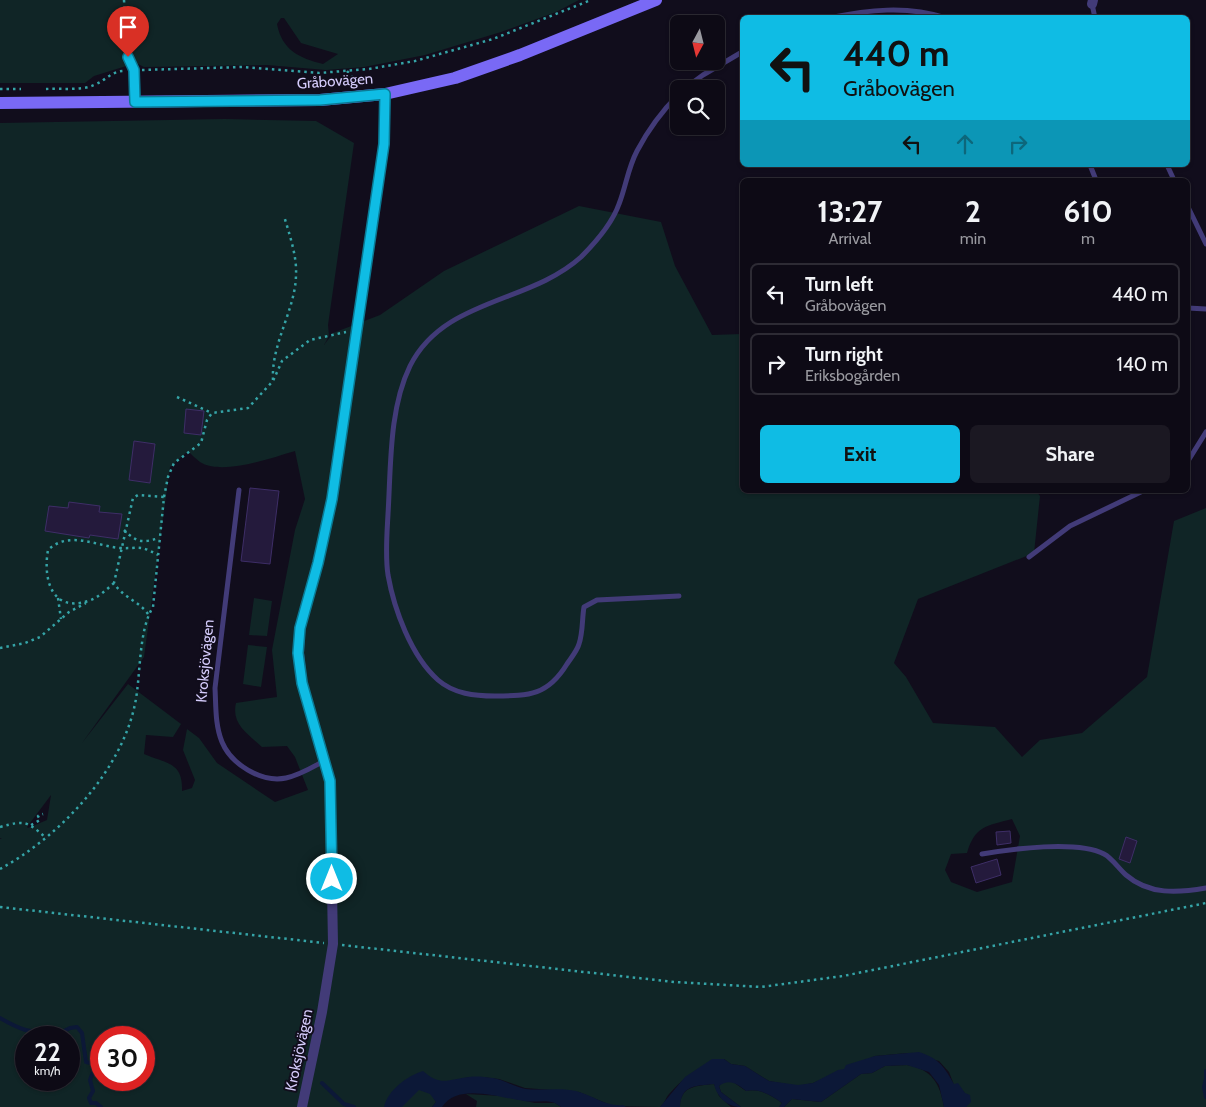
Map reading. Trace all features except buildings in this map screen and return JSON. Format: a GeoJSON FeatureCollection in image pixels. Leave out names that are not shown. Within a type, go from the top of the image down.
{"type":"FeatureCollection","features":[{"type":"Feature","properties":{"kind":"main road","name":"Gråbovägen"},"geometry":{"type":"LineString","coordinates":[[0,103],[320,100],[385,94],[455,78],[520,55],[656,0]]}},
{"type":"Feature","properties":{"kind":"street","name":"Kroksjövägen"},"geometry":{"type":"LineString","coordinates":[[302,1107],[322,1012],[333,944],[332,807],[330,781],[302,683],[298,653],[300,628],[318,563],[332,499],[384,144],[385,94]]}},
{"type":"Feature","properties":{"kind":"lane"},"geometry":{"type":"LineString","coordinates":[[1093,2],[1095,15]]}},
{"type":"Feature","properties":{"kind":"lane"},"geometry":{"type":"LineString","coordinates":[[844,15],[870,10],[897,9],[930,15]]}},
{"type":"Feature","properties":{"kind":"lane"},"geometry":{"type":"LineString","coordinates":[[696,80],[740,53]]}},
{"type":"Feature","properties":{"kind":"lane"},"geometry":{"type":"LineString","coordinates":[[128,57],[134,70],[135,102]]}},
{"type":"Feature","properties":{"kind":"lane"},"geometry":{"type":"LineString","coordinates":[[670,102],[637,150],[626,178],[619,205],[609,224],[599,238],[579,259],[528,289],[454,318],[427,342],[418,353],[404,380],[399,395],[392,453],[387,545],[389,580],[400,622],[437,679],[464,694],[481,696],[521,695],[537,692],[553,684],[580,643],[584,606],[597,600],[679,596]]}},
{"type":"Feature","properties":{"kind":"lane"},"geometry":{"type":"LineString","coordinates":[[1190,211],[1206,244]]}},
{"type":"Feature","properties":{"kind":"lane"},"geometry":{"type":"LineString","coordinates":[[1190,308],[1206,309]]}},
{"type":"Feature","properties":{"kind":"lane"},"geometry":{"type":"LineString","coordinates":[[1190,458],[1206,432]]}},
{"type":"Feature","properties":{"kind":"lane","name":"Kroksjövägen"},"geometry":{"type":"LineString","coordinates":[[239,490],[216,688],[216,718],[222,741],[229,754],[238,764],[266,777],[283,779],[300,774],[324,760]]}},
{"type":"Feature","properties":{"kind":"lane"},"geometry":{"type":"LineString","coordinates":[[1029,558],[1070,526],[1139,493]]}},
{"type":"Feature","properties":{"kind":"lane"},"geometry":{"type":"LineString","coordinates":[[982,854],[1060,846],[1078,848],[1104,854],[1140,885],[1162,892],[1181,893],[1206,888]]}},
{"type":"Feature","properties":{"kind":"path"},"geometry":{"type":"LineString","coordinates":[[124,0],[123,22],[128,57]]}},
{"type":"Feature","properties":{"kind":"path"},"geometry":{"type":"LineString","coordinates":[[43,89],[86,87],[95,85],[112,73],[134,70],[244,67],[319,73],[368,69],[415,61],[493,39],[591,0]]}},
{"type":"Feature","properties":{"kind":"path"},"geometry":{"type":"LineString","coordinates":[[0,89],[26,89]]}},
{"type":"Feature","properties":{"kind":"path"},"geometry":{"type":"LineString","coordinates":[[273,381],[272,362],[287,319],[296,274],[284,216]]}},
{"type":"Feature","properties":{"kind":"path"},"geometry":{"type":"LineString","coordinates":[[177,397],[212,413],[248,408],[273,381],[282,361],[310,340],[358,329]]}},
{"type":"Feature","properties":{"kind":"path"},"geometry":{"type":"LineString","coordinates":[[0,869],[46,838],[91,791],[112,761],[124,736],[135,706],[148,614],[153,607],[165,497],[174,463],[200,443],[207,420],[212,413]]}},
{"type":"Feature","properties":{"kind":"path"},"geometry":{"type":"LineString","coordinates":[[148,614],[142,606],[117,589],[114,583],[124,530],[133,498],[138,495],[165,497]]}},
{"type":"Feature","properties":{"kind":"path"},"geometry":{"type":"LineString","coordinates":[[124,530],[138,542],[144,543],[160,538]]}},
{"type":"Feature","properties":{"kind":"path"},"geometry":{"type":"LineString","coordinates":[[87,602],[72,602],[58,598],[50,590],[46,579],[48,550],[56,543],[71,540],[120,548],[136,546],[158,556]]}},
{"type":"Feature","properties":{"kind":"path"},"geometry":{"type":"LineString","coordinates":[[0,648],[25,643],[40,636],[69,612],[98,597],[114,583]]}},
{"type":"Feature","properties":{"kind":"path"},"geometry":{"type":"LineString","coordinates":[[58,598],[61,619]]}},
{"type":"Feature","properties":{"kind":"path"},"geometry":{"type":"LineString","coordinates":[[31,825],[40,820],[38,816],[43,814]]}},
{"type":"Feature","properties":{"kind":"path"},"geometry":{"type":"LineString","coordinates":[[0,827],[20,821],[31,825],[46,838]]}},
{"type":"Feature","properties":{"kind":"path"},"geometry":{"type":"LineString","coordinates":[[0,907],[674,982],[761,987],[843,976],[1206,903]]}},
{"type":"Feature","properties":{"kind":"green space"},"geometry":{"type":"Polygon","coordinates":[[[0,0],[579,0],[556,12],[501,32],[425,55],[364,67],[326,70],[267,65],[144,67],[136,63],[94,76],[85,83],[0,83],[0,0]],[[281,18],[277,24],[279,33],[287,46],[299,56],[323,64],[338,54],[301,43],[284,18],[281,18]]]}},
{"type":"Feature","properties":{"kind":"green space"},"geometry":{"type":"Polygon","coordinates":[[[225,119],[316,121],[354,143],[328,325],[329,336],[324,345],[333,333],[380,315],[444,271],[579,206],[661,222],[675,266],[712,335],[740,334],[740,493],[1038,493],[1040,496],[1034,553],[918,599],[894,663],[906,677],[933,723],[995,727],[1022,757],[1040,740],[1082,733],[1147,677],[1174,521],[1206,508],[1206,1107],[966,1107],[964,1093],[954,1085],[949,1072],[939,1061],[908,1053],[875,1056],[813,1083],[798,1086],[769,1081],[745,1066],[731,1064],[724,1059],[707,1064],[687,1077],[669,1094],[660,1107],[613,1106],[579,1092],[525,1088],[499,1079],[469,1077],[450,1082],[433,1097],[436,1102],[432,1107],[0,1107],[0,839],[2,838],[0,838],[0,123],[225,119]],[[188,451],[170,467],[144,657],[82,743],[128,684],[181,724],[173,737],[146,735],[144,754],[172,765],[180,774],[182,791],[192,788],[195,780],[183,750],[187,729],[199,738],[217,763],[275,802],[308,790],[295,757],[287,746],[262,747],[238,723],[235,710],[236,703],[277,697],[272,650],[295,530],[305,499],[295,451],[233,467],[209,466],[200,462],[188,451]],[[51,795],[27,827],[47,820],[51,795]],[[1012,819],[983,828],[974,837],[967,853],[951,854],[945,870],[951,882],[977,892],[1012,882],[1020,836],[1012,819]]]}},
{"type":"Feature","properties":{"kind":"green space"},"geometry":{"type":"Polygon","coordinates":[[[254,598],[272,601],[267,636],[249,635],[254,598]]]}},
{"type":"Feature","properties":{"kind":"green space"},"geometry":{"type":"Polygon","coordinates":[[[248,645],[267,647],[261,687],[243,684],[248,645]]]}},
{"type":"Feature","properties":{"kind":"green space"},"geometry":{"type":"Polygon","coordinates":[[[907,1065],[916,1067],[929,1074],[940,1091],[944,1107],[784,1107],[792,1099],[821,1102],[861,1074],[872,1073],[885,1066],[907,1065]]]}},
{"type":"Feature","properties":{"kind":"green space"},"geometry":{"type":"Polygon","coordinates":[[[723,1082],[733,1082],[746,1091],[755,1090],[765,1093],[782,1103],[779,1107],[741,1107],[721,1092],[719,1086],[723,1082]]]}},
{"type":"Feature","properties":{"kind":"green space"},"geometry":{"type":"Polygon","coordinates":[[[714,1084],[719,1096],[731,1107],[680,1107],[683,1095],[690,1088],[714,1084]]]}},
{"type":"Feature","properties":{"kind":"green space"},"geometry":{"type":"Polygon","coordinates":[[[466,1094],[502,1096],[535,1103],[555,1103],[561,1107],[476,1107],[477,1101],[466,1094]]]}},
{"type":"Feature","properties":{"kind":"water"},"geometry":{"type":"Polygon","coordinates":[[[919,1052],[937,1061],[954,1084],[958,1083],[965,1093],[970,1095],[971,1102],[966,1107],[944,1107],[939,1085],[929,1072],[907,1065],[885,1066],[872,1073],[861,1074],[821,1102],[792,1099],[784,1107],[779,1107],[782,1103],[769,1095],[755,1090],[746,1091],[737,1084],[726,1082],[719,1086],[721,1092],[741,1107],[736,1107],[723,1100],[714,1084],[690,1088],[683,1094],[680,1107],[660,1107],[685,1077],[712,1059],[724,1059],[731,1064],[745,1066],[769,1081],[798,1085],[813,1083],[838,1070],[844,1069],[846,1065],[875,1056],[919,1052]]]}},
{"type":"Feature","properties":{"kind":"water"},"geometry":{"type":"Polygon","coordinates":[[[423,1071],[435,1079],[445,1081],[481,1077],[497,1079],[526,1089],[570,1090],[605,1103],[626,1107],[561,1107],[551,1102],[528,1101],[469,1093],[449,1099],[442,1107],[432,1107],[436,1102],[430,1094],[419,1090],[402,1107],[384,1107],[386,1101],[399,1084],[423,1071]]]}},
{"type":"Feature","properties":{"kind":"waterway"},"geometry":{"type":"LineString","coordinates":[[0,1018],[19,1028],[37,1032],[51,1031],[58,1034],[77,1027],[82,1033],[86,1062],[96,1064],[90,1080],[93,1091],[89,1098],[91,1103],[96,1103],[101,1107]]}},
{"type":"Feature","properties":{"kind":"waterway"},"geometry":{"type":"LineString","coordinates":[[1206,1071],[1206,1078]]}},
{"type":"Feature","properties":{"kind":"waterway"},"geometry":{"type":"LineString","coordinates":[[1206,1079],[1204,1087],[1206,1097]]}},
{"type":"Feature","properties":{"kind":"waterway"},"geometry":{"type":"LineString","coordinates":[[322,1083],[344,1104],[354,1107]]}},
{"type":"Feature","properties":{"kind":"route"},"geometry":{"type":"LineString","coordinates":[[128,57],[134,70],[135,102],[320,100],[385,94],[386,126],[384,144],[332,499],[318,563],[300,628],[298,653],[302,683],[330,781],[332,879]]}}]}
